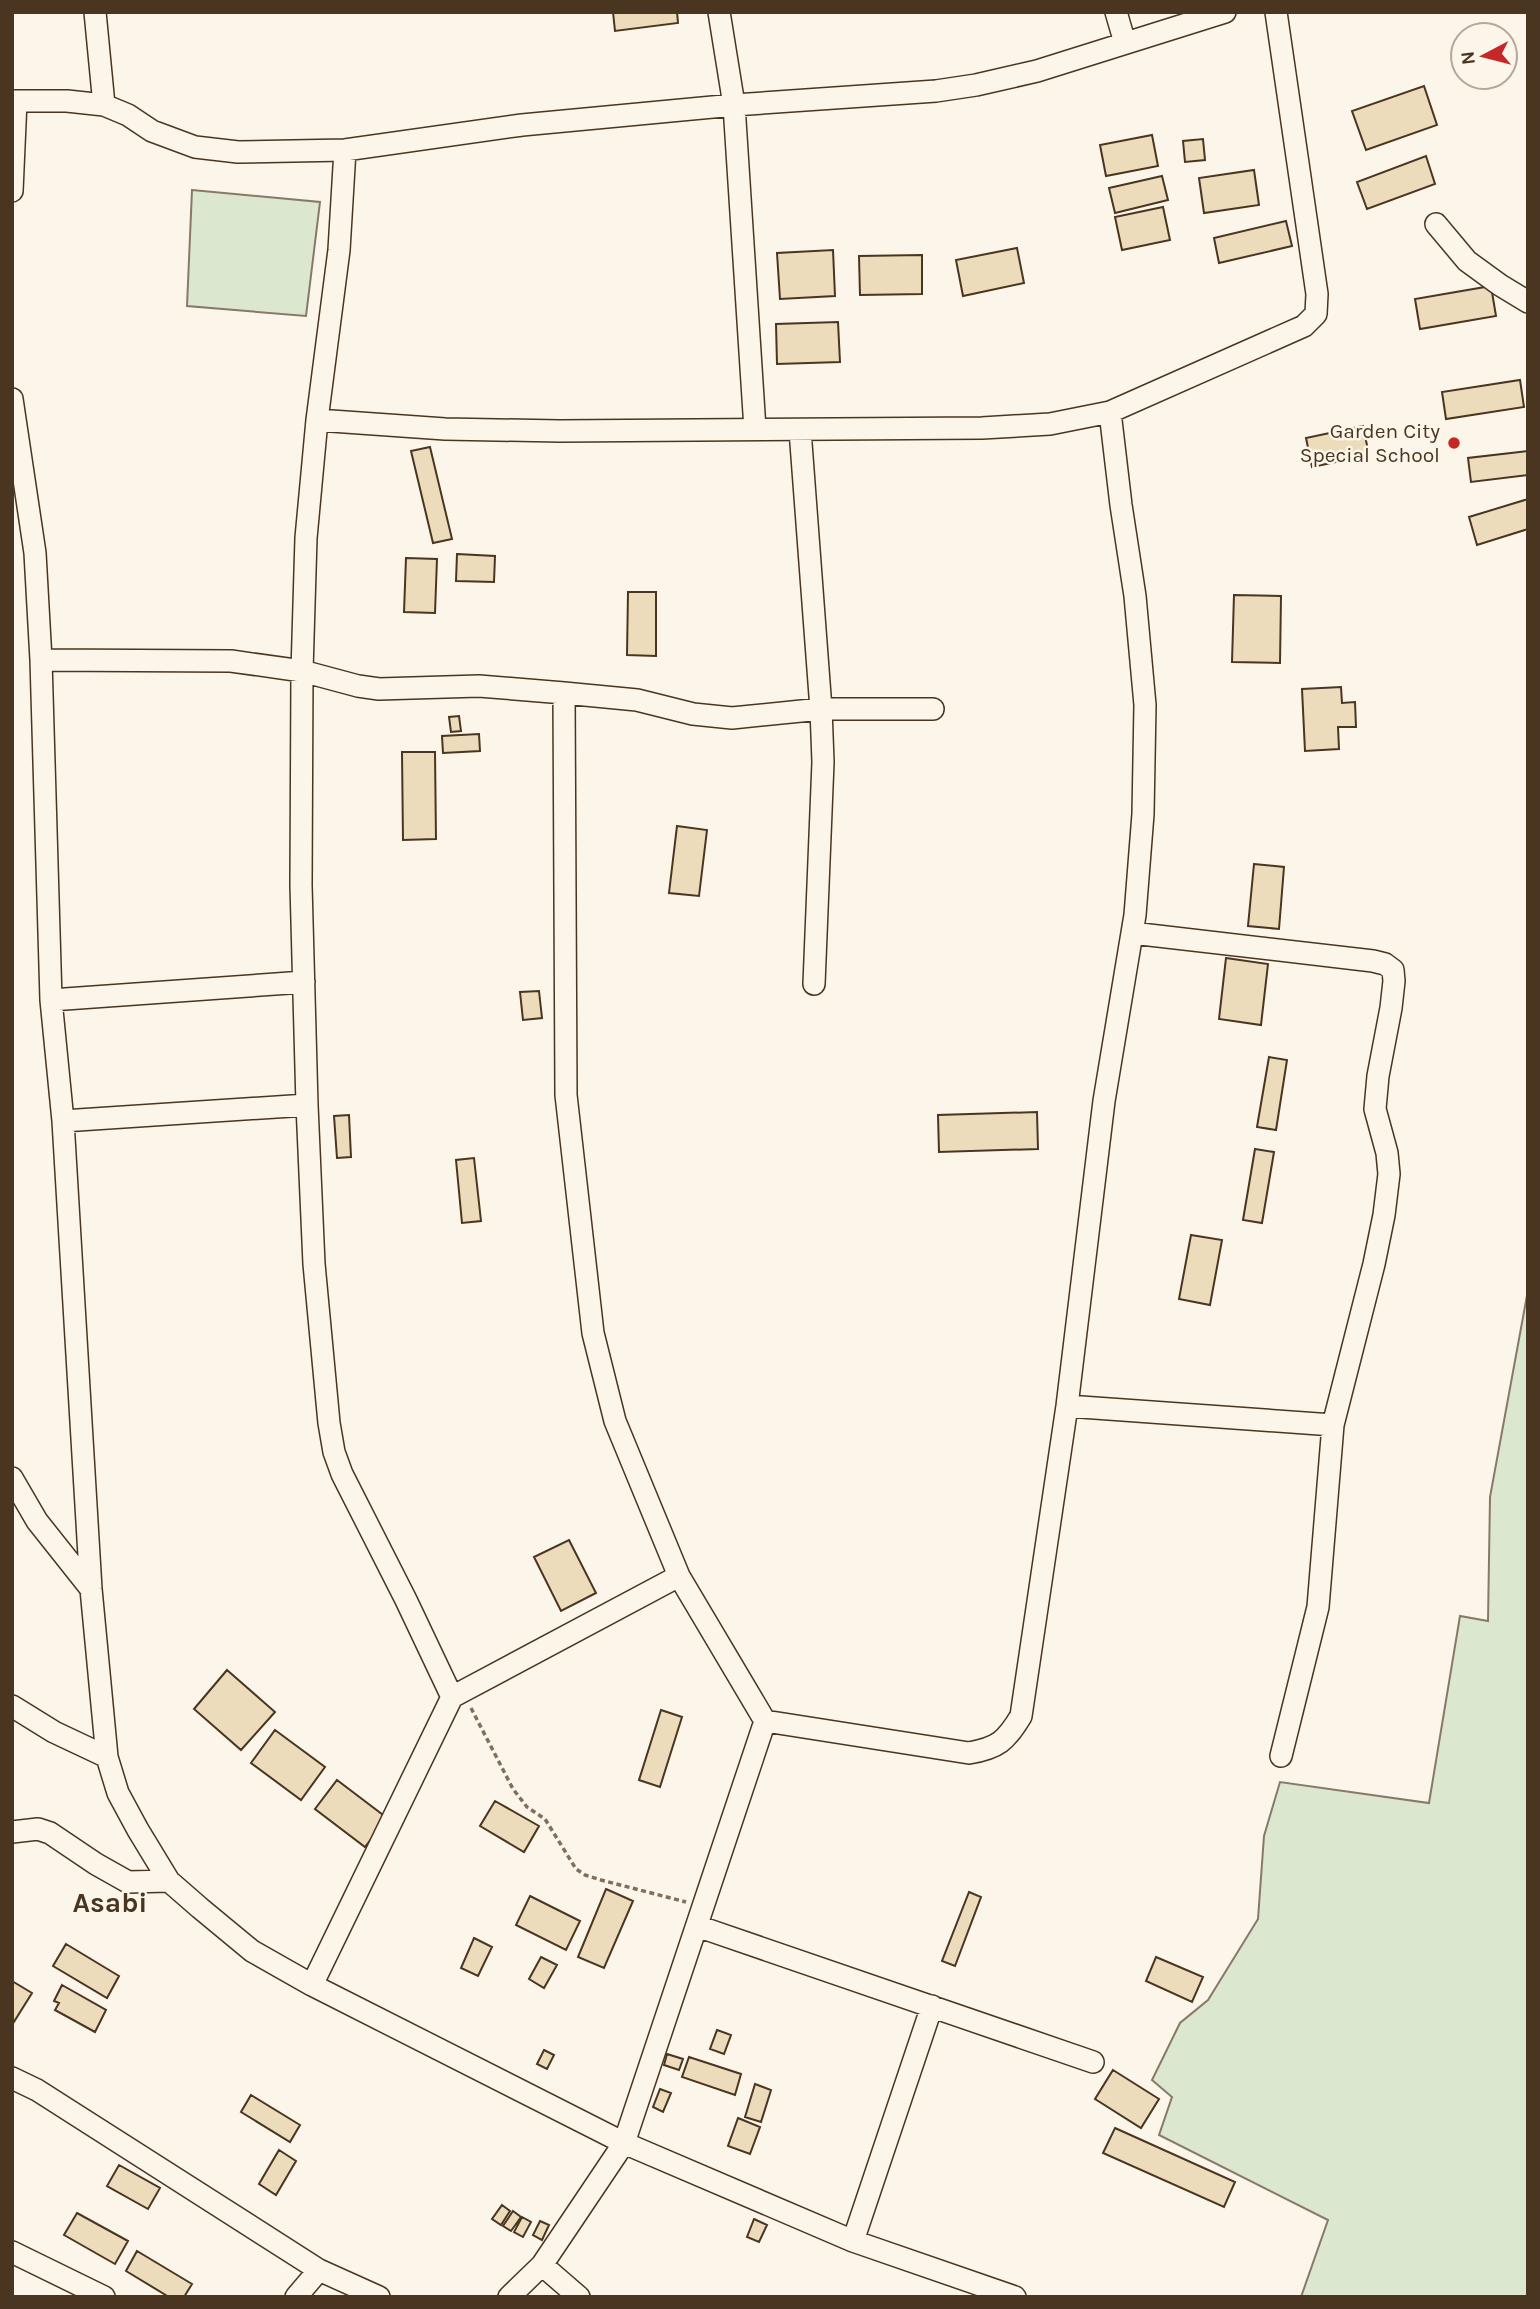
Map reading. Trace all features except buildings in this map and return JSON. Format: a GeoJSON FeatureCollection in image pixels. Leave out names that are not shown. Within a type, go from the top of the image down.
{"type":"FeatureCollection","features":[{"type":"Feature","properties":{"kind":"street"},"geometry":{"type":"LineString","coordinates":[[95,12],[104,105]]}},
{"type":"Feature","properties":{"kind":"street"},"geometry":{"type":"LineString","coordinates":[[719,12],[734,105],[755,429]]}},
{"type":"Feature","properties":{"kind":"street"},"geometry":{"type":"LineString","coordinates":[[1116,12],[1125,43]]}},
{"type":"Feature","properties":{"kind":"street"},"geometry":{"type":"LineString","coordinates":[[12,191],[14,101],[67,101],[104,105],[128,115],[152,131],[195,147],[237,152],[345,150],[522,125],[976,85],[1037,71],[1225,12]]}},
{"type":"Feature","properties":{"kind":"street"},"geometry":{"type":"LineString","coordinates":[[317,420],[560,431],[800,430],[982,428],[1050,424],[1110,412],[1304,326],[1316,314],[1317,295],[1276,12]]}},
{"type":"Feature","properties":{"kind":"street"},"geometry":{"type":"LineString","coordinates":[[345,150],[339,250],[317,420],[306,538],[302,671],[301,885],[314,1264],[334,1452],[342,1474],[406,1600],[458,1695]]}},
{"type":"Feature","properties":{"kind":"street"},"geometry":{"type":"LineString","coordinates":[[1436,225],[1467,261],[1528,302]]}},
{"type":"Feature","properties":{"kind":"street"},"geometry":{"type":"LineString","coordinates":[[12,399],[35,553],[41,660],[51,1000],[62,1121],[92,1589],[107,1757],[118,1793],[169,1881],[252,1951],[312,1985],[624,2143],[853,2241],[1014,2297]]}},
{"type":"Feature","properties":{"kind":"street"},"geometry":{"type":"LineString","coordinates":[[765,1721],[970,1753],[998,1745],[1011,1732],[1021,1716],[1067,1406],[1104,1101],[1132,933],[1143,814],[1145,705],[1135,596],[1110,412]]}},
{"type":"Feature","properties":{"kind":"street"},"geometry":{"type":"LineString","coordinates":[[800,430],[823,762],[814,984]]}},
{"type":"Feature","properties":{"kind":"street"},"geometry":{"type":"LineString","coordinates":[[41,660],[231,661],[302,671],[379,689],[479,686],[564,692],[637,701],[693,714],[732,718],[821,709],[933,709]]}},
{"type":"Feature","properties":{"kind":"street"},"geometry":{"type":"LineString","coordinates":[[509,2297],[542,2265],[624,2143],[765,1721],[679,1576],[615,1421],[593,1333],[566,1095],[564,692]]}},
{"type":"Feature","properties":{"kind":"street"},"geometry":{"type":"LineString","coordinates":[[1132,933],[1373,961],[1385,964],[1393,970],[1391,1008],[1378,1076],[1375,1109],[1387,1153],[1389,1174],[1384,1215],[1333,1426],[1318,1607],[1281,1756]]}},
{"type":"Feature","properties":{"kind":"street"},"geometry":{"type":"LineString","coordinates":[[51,1000],[304,982]]}},
{"type":"Feature","properties":{"kind":"street"},"geometry":{"type":"LineString","coordinates":[[62,1121],[307,1105]]}},
{"type":"Feature","properties":{"kind":"street"},"geometry":{"type":"LineString","coordinates":[[1067,1406],[1333,1426]]}},
{"type":"Feature","properties":{"kind":"street"},"geometry":{"type":"LineString","coordinates":[[12,1478],[37,1521],[92,1589]]}},
{"type":"Feature","properties":{"kind":"street"},"geometry":{"type":"LineString","coordinates":[[312,1985],[458,1695],[679,1576]]}},
{"type":"Feature","properties":{"kind":"street"},"geometry":{"type":"LineString","coordinates":[[12,1706],[54,1732],[107,1757]]}},
{"type":"Feature","properties":{"kind":"street"},"geometry":{"type":"LineString","coordinates":[[12,1832],[38,1829],[50,1833],[128,1882],[169,1881]]}},
{"type":"Feature","properties":{"kind":"street"},"geometry":{"type":"LineString","coordinates":[[700,1916],[932,2006],[1093,2062]]}},
{"type":"Feature","properties":{"kind":"street"},"geometry":{"type":"LineString","coordinates":[[853,2241],[932,2006]]}},
{"type":"Feature","properties":{"kind":"street"},"geometry":{"type":"LineString","coordinates":[[12,2078],[37,2090],[319,2270],[379,2297]]}},
{"type":"Feature","properties":{"kind":"street"},"geometry":{"type":"LineString","coordinates":[[12,2252],[104,2297]]}},
{"type":"Feature","properties":{"kind":"street"},"geometry":{"type":"LineString","coordinates":[[542,2265],[579,2297]]}},
{"type":"Feature","properties":{"kind":"street"},"geometry":{"type":"LineString","coordinates":[[296,2297],[319,2270]]}},
{"type":"Feature","properties":{"kind":"path"},"geometry":{"type":"LineString","coordinates":[[458,1695],[499,1758],[513,1789],[527,1807],[545,1819],[576,1868],[585,1875],[700,1916]]}},
{"type":"Feature","properties":{"kind":"green space"},"geometry":{"type":"Polygon","coordinates":[[[192,190],[320,202],[306,316],[187,306],[192,190]]]}},
{"type":"Feature","properties":{"kind":"green space"},"geometry":{"type":"Polygon","coordinates":[[[1528,1290],[1528,2297],[1301,2297],[1328,2220],[1159,2135],[1172,2097],[1152,2080],[1180,2023],[1208,2000],[1258,1919],[1264,1836],[1280,1782],[1429,1803],[1460,1616],[1488,1621],[1490,1497],[1528,1290]]]}},
{"type":"Feature","properties":{"kind":"place","name":"Garden City Special School"},"geometry":{"type":"Point","coordinates":[1454,443]}},
{"type":"Feature","properties":{"kind":"district","name":"Asabi"},"geometry":{"type":"Point","coordinates":[110,1902]}}]}
